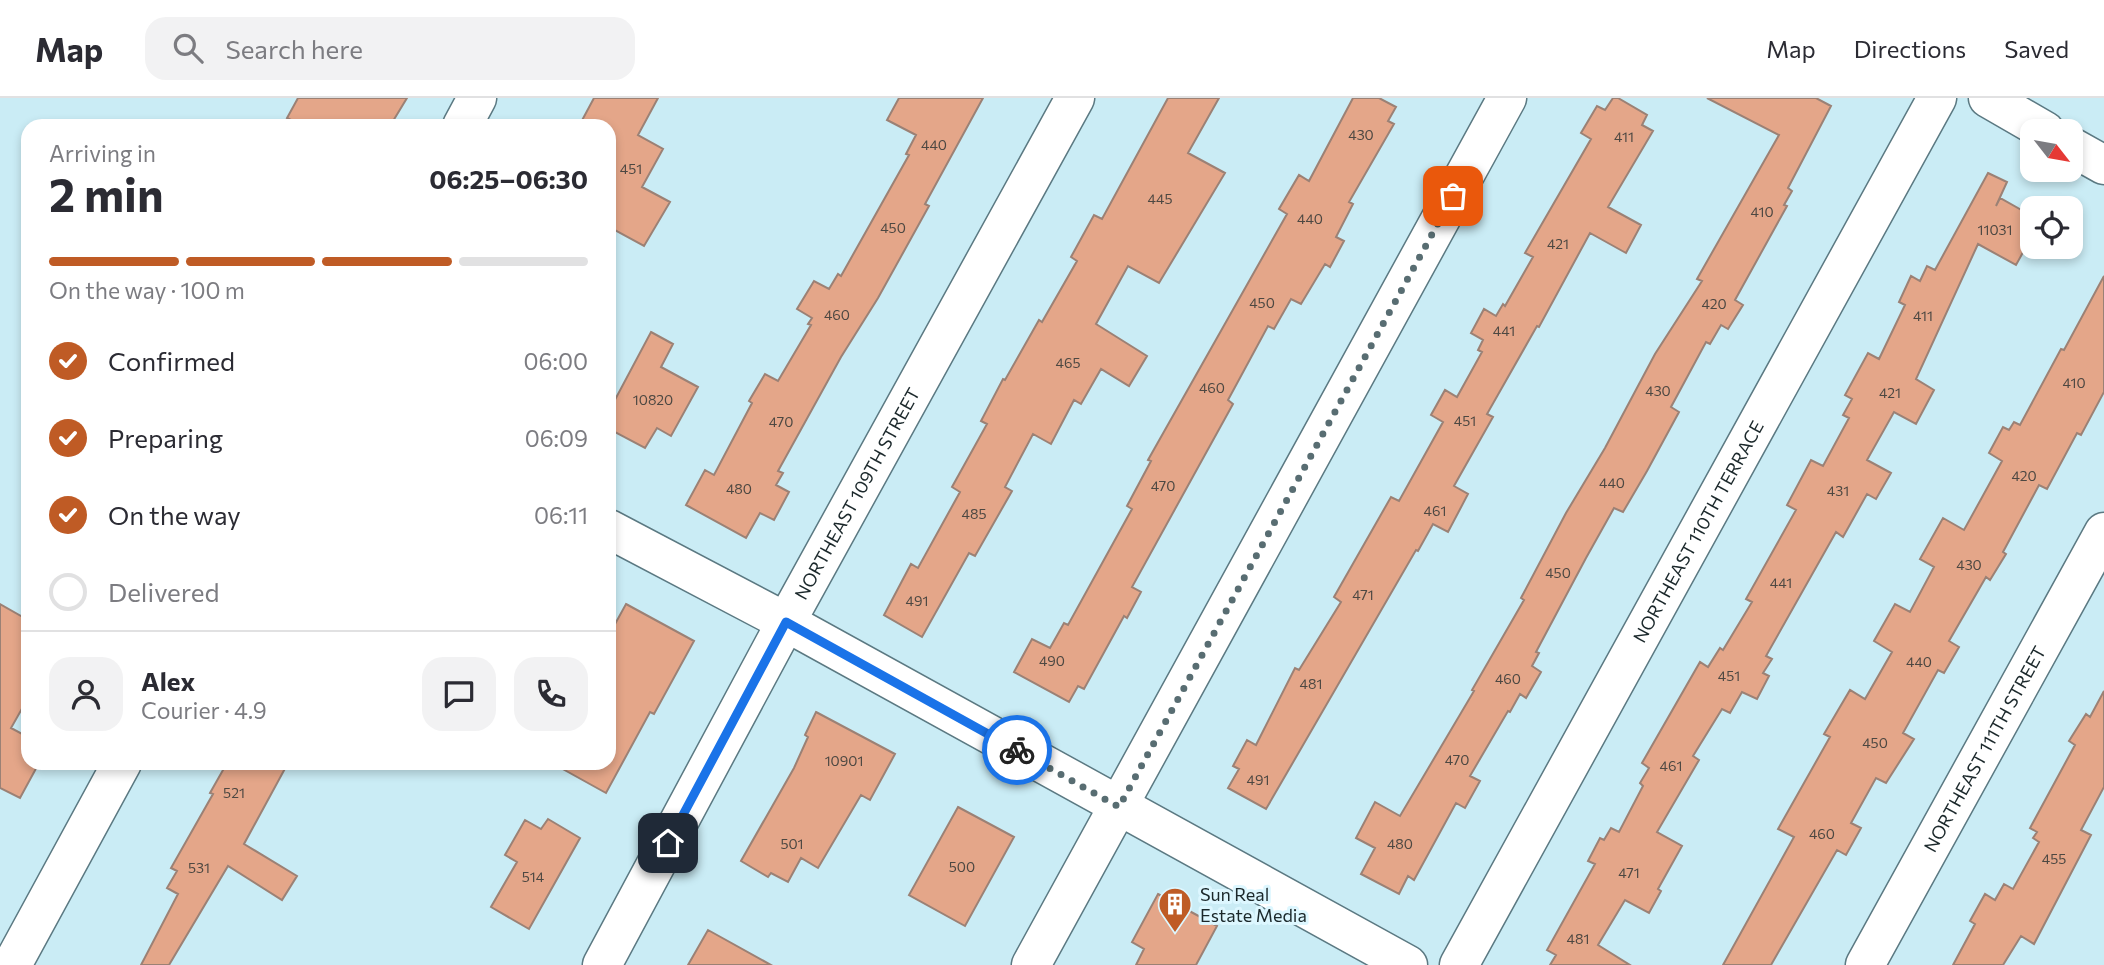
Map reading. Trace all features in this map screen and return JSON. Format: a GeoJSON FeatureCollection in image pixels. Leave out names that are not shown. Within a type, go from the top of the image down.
{"type":"FeatureCollection","features":[{"type":"Feature","properties":{"kind":"street"},"geometry":{"type":"LineString","coordinates":[[466,119],[477,98]]}},
{"type":"Feature","properties":{"kind":"street","name":"NORTHEAST 109TH STREET"},"geometry":{"type":"LineString","coordinates":[[603,965],[786,622],[1074,98]]}},
{"type":"Feature","properties":{"kind":"street"},"geometry":{"type":"LineString","coordinates":[[1031,965],[1507,98]]}},
{"type":"Feature","properties":{"kind":"street","name":"NORTHEAST 110TH TERRACE"},"geometry":{"type":"LineString","coordinates":[[1459,965],[1937,98]]}},
{"type":"Feature","properties":{"kind":"street"},"geometry":{"type":"LineString","coordinates":[[1988,98],[2024,119]]}},
{"type":"Feature","properties":{"kind":"street"},"geometry":{"type":"LineString","coordinates":[[2083,154],[2104,166]]}},
{"type":"Feature","properties":{"kind":"street","name":"NORTHEAST 111TH STREET"},"geometry":{"type":"LineString","coordinates":[[1865,965],[2104,532]]}},
{"type":"Feature","properties":{"kind":"street"},"geometry":{"type":"LineString","coordinates":[[616,533],[786,622],[1408,965]]}},
{"type":"Feature","properties":{"kind":"street"},"geometry":{"type":"LineString","coordinates":[[12,965],[118,770]]}},
{"type":"Feature","properties":{"kind":"building"},"geometry":{"type":"Polygon","coordinates":[[[298,98],[407,98],[394,119],[287,118],[298,98]]]}},
{"type":"Feature","properties":{"kind":"building"},"geometry":{"type":"Polygon","coordinates":[[[594,98],[658,98],[638,135],[663,149],[642,187],[670,202],[644,246],[616,231],[616,119],[583,119],[594,98]]]}},
{"type":"Feature","properties":{"kind":"building"},"geometry":{"type":"Polygon","coordinates":[[[899,98],[983,98],[925,204],[929,206],[778,471],[783,473],[776,485],[789,492],[774,520],[760,513],[746,538],[686,505],[705,470],[714,475],[752,403],[749,401],[765,374],[778,381],[811,325],[808,324],[812,318],[797,309],[814,281],[829,289],[838,274],[841,276],[909,155],[906,154],[916,135],[887,120],[899,98]]]}},
{"type":"Feature","properties":{"kind":"building"},"geometry":{"type":"Polygon","coordinates":[[[1168,98],[1219,98],[1188,153],[1225,173],[1159,283],[1128,266],[1096,324],[1147,356],[1129,386],[1101,369],[1081,404],[1074,400],[1051,444],[1033,434],[1005,487],[1012,491],[975,556],[969,553],[922,637],[884,615],[911,564],[918,568],[960,492],[952,487],[987,424],[981,421],[1003,379],[1005,380],[1039,320],[1042,322],[1077,261],[1071,257],[1094,215],[1102,219],[1168,98]]]}},
{"type":"Feature","properties":{"kind":"building"},"geometry":{"type":"Polygon","coordinates":[[[1353,98],[1379,98],[1396,107],[1388,121],[1394,124],[1349,202],[1353,204],[1336,237],[1344,241],[1330,267],[1325,264],[1301,304],[1291,299],[1274,329],[1268,326],[1228,400],[1233,404],[1132,587],[1141,592],[1127,618],[1124,616],[1084,689],[1078,686],[1069,702],[1014,672],[1032,639],[1050,648],[1064,623],[1068,625],[1132,509],[1127,506],[1151,461],[1148,460],[1287,214],[1279,209],[1299,175],[1309,181],[1353,98]]]}},
{"type":"Feature","properties":{"kind":"building"},"geometry":{"type":"Polygon","coordinates":[[[1613,98],[1618,98],[1647,115],[1642,125],[1653,131],[1608,207],[1641,225],[1626,253],[1590,233],[1539,327],[1537,326],[1487,414],[1493,417],[1454,486],[1468,494],[1448,532],[1433,524],[1266,809],[1228,788],[1239,769],[1233,766],[1247,740],[1256,745],[1295,668],[1299,670],[1341,602],[1334,597],[1391,497],[1399,501],[1443,422],[1431,415],[1445,390],[1457,397],[1482,352],[1478,350],[1483,340],[1471,333],[1484,309],[1496,316],[1503,304],[1505,306],[1533,257],[1525,253],[1591,139],[1581,133],[1597,106],[1605,110],[1613,98]]]}},
{"type":"Feature","properties":{"kind":"building"},"geometry":{"type":"Polygon","coordinates":[[[1707,98],[1816,98],[1831,106],[1788,188],[1792,191],[1784,205],[1787,206],[1735,300],[1743,305],[1728,329],[1721,325],[1710,344],[1706,342],[1671,407],[1679,412],[1647,471],[1623,512],[1614,508],[1586,558],[1536,652],[1539,653],[1532,666],[1541,672],[1526,698],[1520,694],[1510,712],[1508,711],[1470,776],[1480,781],[1465,808],[1456,803],[1414,880],[1408,876],[1399,894],[1361,874],[1375,848],[1356,838],[1375,802],[1400,816],[1474,691],[1472,690],[1524,600],[1521,598],[1566,513],[1605,448],[1655,354],[1702,281],[1697,279],[1779,135],[1707,98]]]}},
{"type":"Feature","properties":{"kind":"building"},"geometry":{"type":"Polygon","coordinates":[[[1988,173],[2007,182],[1996,206],[2000,198],[2020,209],[2020,258],[2016,265],[1978,244],[1916,379],[1934,390],[1916,424],[1894,412],[1867,460],[1891,473],[1876,499],[1867,494],[1843,537],[1836,532],[1766,656],[1772,659],[1763,673],[1769,676],[1757,699],[1742,692],[1730,713],[1722,709],[1693,756],[1699,760],[1657,832],[1682,846],[1658,889],[1661,891],[1649,913],[1625,900],[1598,945],[1630,965],[1550,965],[1556,955],[1547,950],[1595,864],[1588,861],[1600,838],[1604,840],[1611,828],[1619,832],[1643,786],[1640,783],[1649,768],[1642,763],[1700,662],[1708,667],[1720,648],[1723,650],[1752,602],[1746,599],[1796,510],[1787,505],[1811,460],[1823,466],[1849,418],[1843,415],[1852,399],[1845,395],[1868,353],[1879,359],[1905,305],[1899,302],[1911,276],[1920,281],[1927,266],[1935,270],[1988,173]]]}},
{"type":"Feature","properties":{"kind":"building"},"geometry":{"type":"Polygon","coordinates":[[[2104,276],[2104,392],[2081,435],[2077,433],[2047,489],[2039,485],[2003,552],[2006,554],[1990,580],[1986,577],[1949,641],[1959,647],[1944,673],[1938,670],[1903,733],[1914,739],[1886,783],[1876,778],[1851,823],[1861,828],[1846,855],[1837,850],[1771,965],[1723,965],[1794,837],[1778,829],[1830,737],[1824,734],[1850,690],[1865,699],[1892,652],[1874,641],[1895,604],[1910,612],[1934,567],[1920,559],[1943,518],[1964,530],[2002,461],[1989,453],[2003,427],[2009,430],[2014,422],[2020,425],[2104,276]]]}},
{"type":"Feature","properties":{"kind":"building"},"geometry":{"type":"Polygon","coordinates":[[[651,332],[673,344],[661,367],[698,387],[671,436],[657,428],[645,448],[616,433],[616,398],[651,332]]]}},
{"type":"Feature","properties":{"kind":"building"},"geometry":{"type":"Polygon","coordinates":[[[0,604],[21,616],[21,710],[11,728],[21,733],[21,770],[35,770],[20,798],[0,788],[0,604]]]}},
{"type":"Feature","properties":{"kind":"building"},"geometry":{"type":"Polygon","coordinates":[[[626,604],[694,641],[654,714],[650,712],[606,793],[565,770],[616,770],[616,622],[626,604]]]}},
{"type":"Feature","properties":{"kind":"building"},"geometry":{"type":"Polygon","coordinates":[[[2104,691],[2104,787],[2081,830],[2091,835],[2034,944],[2021,936],[2003,965],[1953,965],[1975,924],[1970,921],[1985,894],[1995,900],[2004,884],[2013,889],[2039,842],[2033,838],[2037,832],[2030,828],[2075,745],[2069,741],[2086,714],[2090,717],[2104,691]]]}},
{"type":"Feature","properties":{"kind":"building"},"geometry":{"type":"Polygon","coordinates":[[[816,712],[895,754],[870,800],[861,795],[818,868],[801,858],[788,882],[771,873],[768,877],[741,861],[794,768],[816,712]]]}},
{"type":"Feature","properties":{"kind":"building"},"geometry":{"type":"Polygon","coordinates":[[[223,770],[284,770],[244,844],[297,876],[282,900],[228,866],[169,965],[141,965],[178,894],[167,888],[177,871],[171,868],[213,794],[210,793],[223,770]]]}},
{"type":"Feature","properties":{"kind":"building"},"geometry":{"type":"Polygon","coordinates":[[[958,807],[1014,837],[965,926],[909,895],[958,807]]]}},
{"type":"Feature","properties":{"kind":"building"},"geometry":{"type":"Polygon","coordinates":[[[548,819],[580,838],[529,929],[491,907],[517,862],[505,855],[525,820],[541,829],[548,819]]]}},
{"type":"Feature","properties":{"kind":"building","name":"Sun Real Estate Media"},"geometry":{"type":"Polygon","coordinates":[[[1158,894],[1217,926],[1196,965],[1136,965],[1144,949],[1132,942],[1158,894]]]}},
{"type":"Feature","properties":{"kind":"building"},"geometry":{"type":"Polygon","coordinates":[[[708,930],[771,965],[688,965],[708,930]]]}},
{"type":"Feature","properties":{"kind":"way so far"},"geometry":{"type":"LineString","coordinates":[[1017,750],[1119,807],[1453,196]]}},
{"type":"Feature","properties":{"kind":"place","name":"Sun Real Estate Media"},"geometry":{"type":"Point","coordinates":[1175,934]}},
{"type":"Feature","properties":{"kind":"route"},"geometry":{"type":"LineString","coordinates":[[668,843],[786,622],[1017,750]]}}]}
